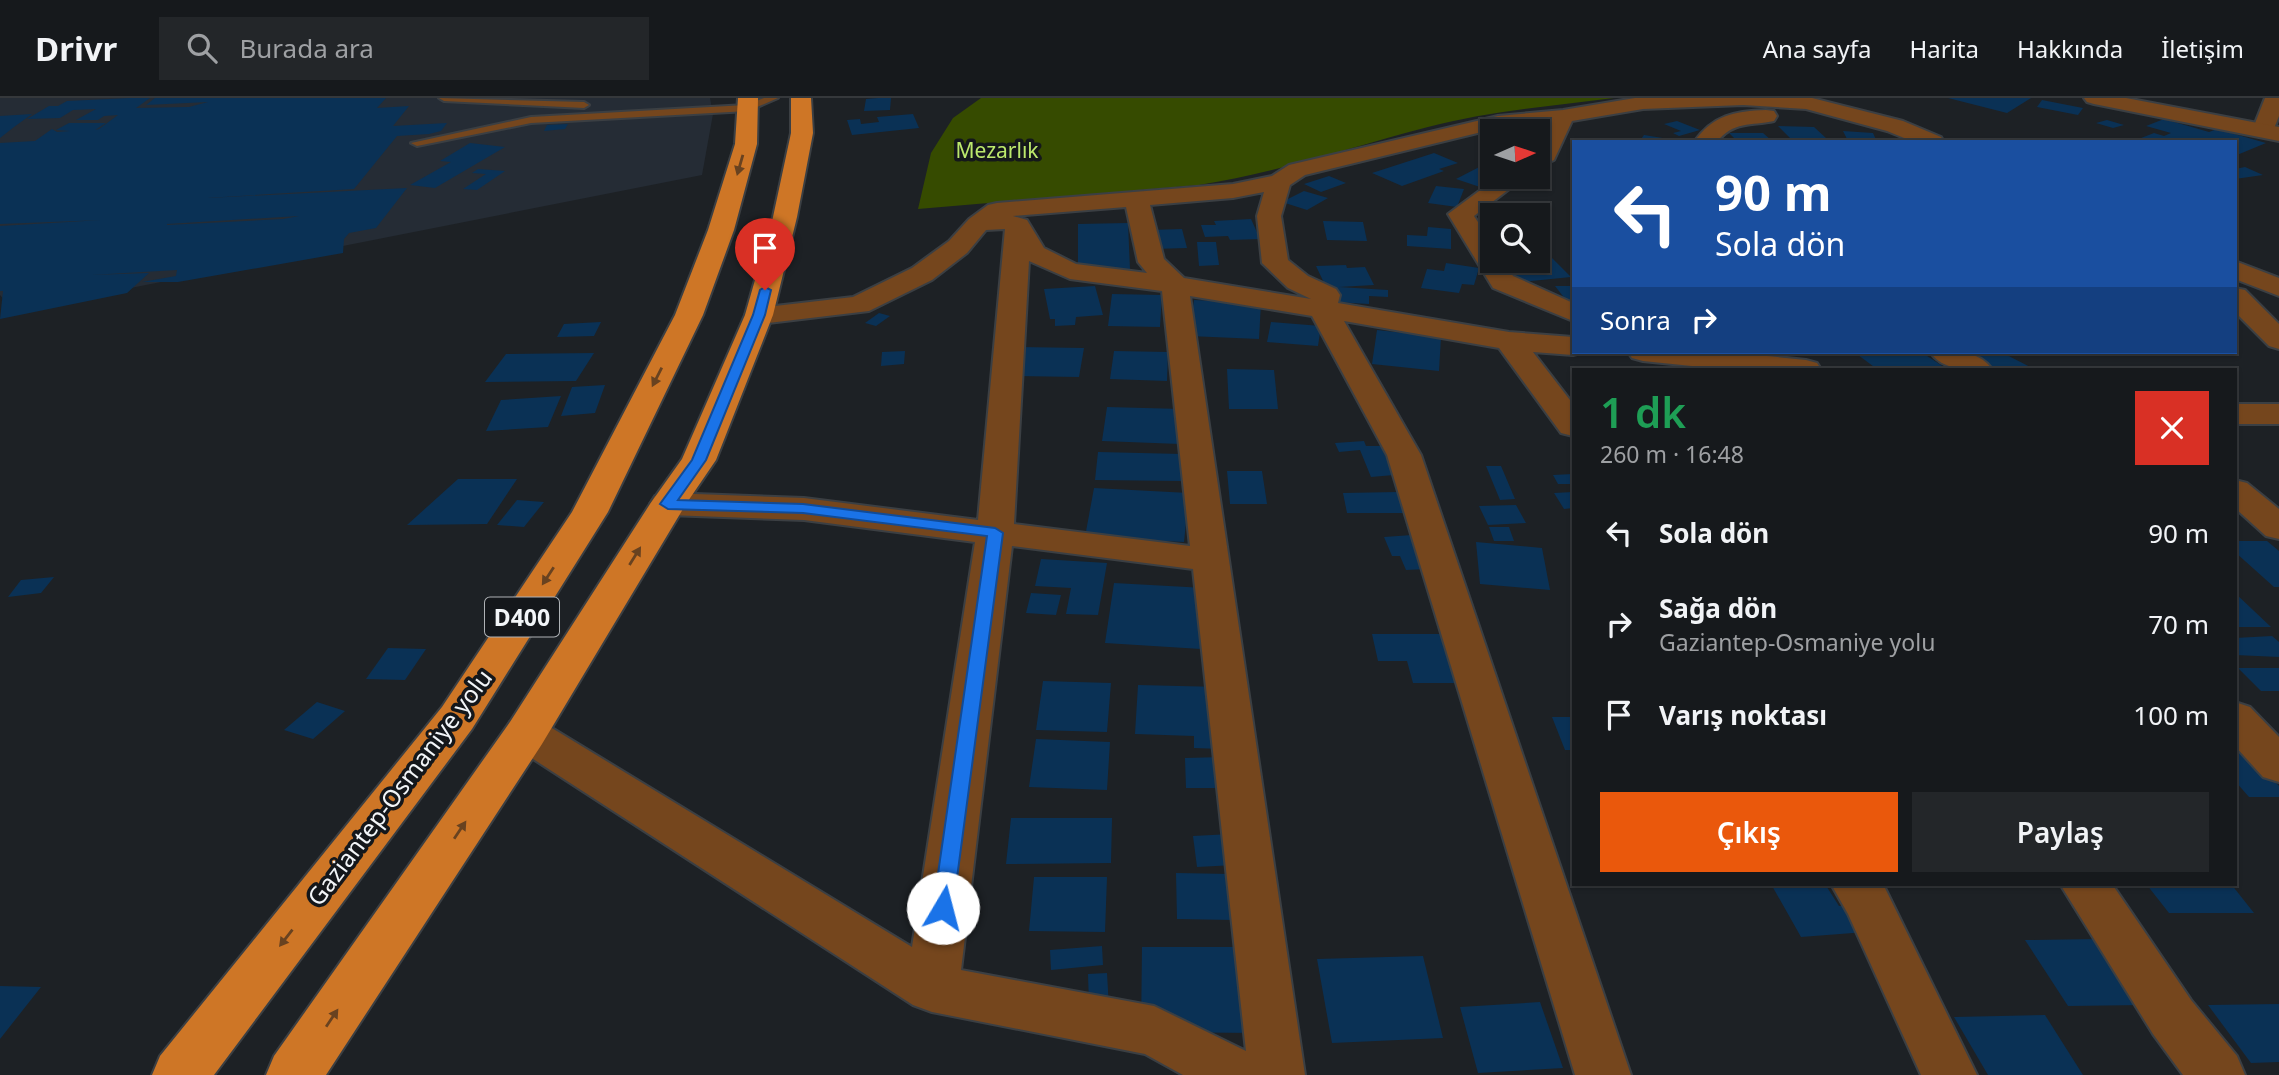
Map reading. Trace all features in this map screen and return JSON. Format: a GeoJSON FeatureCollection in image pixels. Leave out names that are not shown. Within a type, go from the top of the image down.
{"type":"FeatureCollection","features":[{"type":"Feature","properties":{"kind":"highway","name":"D400"},"geometry":{"type":"LineString","coordinates":[[294,1075],[526,733],[668,504],[699,460],[759,315],[785,217],[802,132],[801,98]]}},
{"type":"Feature","properties":{"kind":"highway","name":"Gaziantep-Osmaniye yolu"},"geometry":{"type":"LineString","coordinates":[[180,1075],[457,718],[590,512],[689,315],[721,230],[743,157],[756,101]]}},
{"type":"Feature","properties":{"kind":"street"},"geometry":{"type":"LineString","coordinates":[[2094,98],[2271,129]]}},
{"type":"Feature","properties":{"kind":"street"},"geometry":{"type":"LineString","coordinates":[[2118,98],[2271,129]]}},
{"type":"Feature","properties":{"kind":"street"},"geometry":{"type":"LineString","coordinates":[[2271,129],[2275,98]]}},
{"type":"Feature","properties":{"kind":"street"},"geometry":{"type":"LineString","coordinates":[[759,315],[859,305],[922,274],[958,247],[978,224],[997,210],[1233,191],[1279,182],[1297,170],[1498,122],[1563,116],[1643,103],[1743,99],[1807,103],[1895,126],[1928,140]]}},
{"type":"Feature","properties":{"kind":"street"},"geometry":{"type":"LineString","coordinates":[[1706,140],[1714,129],[1732,118],[1791,114],[1864,119]]}},
{"type":"Feature","properties":{"kind":"street"},"geometry":{"type":"LineString","coordinates":[[1550,146],[1563,116]]}},
{"type":"Feature","properties":{"kind":"street"},"geometry":{"type":"LineString","coordinates":[[1279,182],[1269,216],[1275,263],[1298,282],[1326,295],[1323,309],[1404,455],[1603,1075]]}},
{"type":"Feature","properties":{"kind":"street"},"geometry":{"type":"LineString","coordinates":[[1496,189],[1460,214],[1503,282],[1572,313]]}},
{"type":"Feature","properties":{"kind":"street"},"geometry":{"type":"LineString","coordinates":[[1136,199],[1151,262],[1175,285],[1277,1075]]}},
{"type":"Feature","properties":{"kind":"street"},"geometry":{"type":"LineString","coordinates":[[978,224],[999,220],[1018,225],[1034,253],[1070,271],[1175,285],[1509,341],[1572,346]]}},
{"type":"Feature","properties":{"kind":"street"},"geometry":{"type":"LineString","coordinates":[[932,988],[995,533],[1018,225]]}},
{"type":"Feature","properties":{"kind":"street"},"geometry":{"type":"LineString","coordinates":[[2237,270],[2279,288]]}},
{"type":"Feature","properties":{"kind":"street"},"geometry":{"type":"LineString","coordinates":[[2237,298],[2279,340]]}},
{"type":"Feature","properties":{"kind":"street"},"geometry":{"type":"LineString","coordinates":[[1509,341],[1572,425]]}},
{"type":"Feature","properties":{"kind":"street"},"geometry":{"type":"LineString","coordinates":[[1661,354],[1796,368]]}},
{"type":"Feature","properties":{"kind":"street"},"geometry":{"type":"LineString","coordinates":[[1949,354],[1974,368]]}},
{"type":"Feature","properties":{"kind":"street"},"geometry":{"type":"LineString","coordinates":[[2237,414],[2279,414]]}},
{"type":"Feature","properties":{"kind":"street"},"geometry":{"type":"LineString","coordinates":[[2237,491],[2279,528]]}},
{"type":"Feature","properties":{"kind":"street"},"geometry":{"type":"LineString","coordinates":[[668,504],[803,509],[1212,560]]}},
{"type":"Feature","properties":{"kind":"street"},"geometry":{"type":"LineString","coordinates":[[2237,720],[2279,765]]}},
{"type":"Feature","properties":{"kind":"street"},"geometry":{"type":"LineString","coordinates":[[526,733],[932,988],[1154,1031],[1237,1075]]}},
{"type":"Feature","properties":{"kind":"street"},"geometry":{"type":"LineString","coordinates":[[1857,886],[1868,903],[1949,1075]]}},
{"type":"Feature","properties":{"kind":"street"},"geometry":{"type":"LineString","coordinates":[[2086,886],[2172,1017],[2217,1075]]}},
{"type":"Feature","properties":{"kind":"lane"},"geometry":{"type":"LineString","coordinates":[[444,98],[547,105],[621,105],[639,113]]}},
{"type":"Feature","properties":{"kind":"lane"},"geometry":{"type":"LineString","coordinates":[[417,143],[531,120],[639,113],[756,101]]}},
{"type":"Feature","properties":{"kind":"shaded area"},"geometry":{"type":"Polygon","coordinates":[[[0,98],[710,98],[713,114],[702,175],[14,311],[0,295],[0,98]]]}},
{"type":"Feature","properties":{"kind":"green space","name":"Mezarlık"},"geometry":{"type":"Polygon","coordinates":[[[981,98],[1614,98],[1451,121],[1285,167],[1199,185],[918,209],[931,153],[953,118],[981,98]]]}},
{"type":"Feature","properties":{"kind":"building"},"geometry":{"type":"Polygon","coordinates":[[[150,98],[136,108],[189,107],[208,102],[146,105],[155,98],[386,98],[377,108],[409,106],[393,126],[447,123],[441,131],[397,136],[354,189],[207,198],[407,188],[376,228],[349,233],[344,239],[343,253],[178,282],[142,282],[176,276],[177,270],[91,275],[149,273],[127,293],[0,319],[3,291],[0,291],[0,226],[102,220],[0,224],[0,143],[35,141],[52,129],[57,132],[70,131],[56,130],[69,123],[106,123],[95,130],[99,129],[118,115],[104,116],[98,120],[76,120],[96,109],[73,110],[60,118],[27,119],[49,106],[58,106],[67,101],[150,98]],[[299,216],[167,225],[283,219],[299,216]]]}},
{"type":"Feature","properties":{"kind":"building"},"geometry":{"type":"Polygon","coordinates":[[[891,98],[890,110],[864,111],[866,99],[891,98]]]}},
{"type":"Feature","properties":{"kind":"building"},"geometry":{"type":"Polygon","coordinates":[[[1948,98],[2031,98],[2007,113],[1948,98]]]}},
{"type":"Feature","properties":{"kind":"building"},"geometry":{"type":"Polygon","coordinates":[[[2042,100],[2083,108],[2078,115],[2037,107],[2042,100]]]}},
{"type":"Feature","properties":{"kind":"building"},"geometry":{"type":"Polygon","coordinates":[[[32,114],[14,127],[0,138],[0,116],[32,114]]]}},
{"type":"Feature","properties":{"kind":"building"},"geometry":{"type":"Polygon","coordinates":[[[913,114],[919,128],[852,135],[847,120],[860,119],[861,124],[879,122],[877,117],[913,114]]]}},
{"type":"Feature","properties":{"kind":"building"},"geometry":{"type":"Polygon","coordinates":[[[2164,119],[2209,132],[2217,129],[2266,143],[2237,155],[2237,140],[2136,140],[2154,133],[2164,136],[2171,133],[2146,126],[2164,119]]]}},
{"type":"Feature","properties":{"kind":"building"},"geometry":{"type":"Polygon","coordinates":[[[2107,120],[2124,125],[2113,128],[2096,123],[2107,120]]]}},
{"type":"Feature","properties":{"kind":"building"},"geometry":{"type":"Polygon","coordinates":[[[1677,121],[1700,130],[1679,136],[1673,133],[1681,131],[1664,124],[1677,121]]]}},
{"type":"Feature","properties":{"kind":"building"},"geometry":{"type":"Polygon","coordinates":[[[568,124],[565,129],[544,131],[547,125],[568,124]]]}},
{"type":"Feature","properties":{"kind":"building"},"geometry":{"type":"Polygon","coordinates":[[[1778,126],[1814,127],[1827,139],[1791,139],[1778,126]]]}},
{"type":"Feature","properties":{"kind":"building"},"geometry":{"type":"Polygon","coordinates":[[[1843,131],[1873,133],[1876,140],[1848,140],[1843,131]]]}},
{"type":"Feature","properties":{"kind":"building"},"geometry":{"type":"Polygon","coordinates":[[[1729,133],[1763,133],[1771,140],[1736,140],[1729,133]]]}},
{"type":"Feature","properties":{"kind":"building"},"geometry":{"type":"Polygon","coordinates":[[[1644,135],[1675,140],[1640,140],[1644,135]]]}},
{"type":"Feature","properties":{"kind":"building"},"geometry":{"type":"Polygon","coordinates":[[[470,143],[505,147],[435,188],[410,185],[451,162],[440,161],[470,143]]]}},
{"type":"Feature","properties":{"kind":"building"},"geometry":{"type":"Polygon","coordinates":[[[1434,153],[1458,163],[1402,186],[1372,173],[1434,153]]]}},
{"type":"Feature","properties":{"kind":"building"},"geometry":{"type":"Polygon","coordinates":[[[1480,167],[1480,187],[1456,179],[1480,167]]]}},
{"type":"Feature","properties":{"kind":"building"},"geometry":{"type":"Polygon","coordinates":[[[2245,167],[2263,175],[2237,179],[2237,169],[2245,167]]]}},
{"type":"Feature","properties":{"kind":"building"},"geometry":{"type":"Polygon","coordinates":[[[478,169],[505,171],[477,190],[463,189],[486,174],[472,173],[478,169]]]}},
{"type":"Feature","properties":{"kind":"building"},"geometry":{"type":"Polygon","coordinates":[[[1329,176],[1346,183],[1321,192],[1304,184],[1329,176]]]}},
{"type":"Feature","properties":{"kind":"building"},"geometry":{"type":"Polygon","coordinates":[[[1436,186],[1464,189],[1457,207],[1428,203],[1436,186]]]}},
{"type":"Feature","properties":{"kind":"building"},"geometry":{"type":"Polygon","coordinates":[[[1304,191],[1328,198],[1307,210],[1282,202],[1304,191]]]}},
{"type":"Feature","properties":{"kind":"building"},"geometry":{"type":"Polygon","coordinates":[[[1251,219],[1260,239],[1205,237],[1201,225],[1216,225],[1214,221],[1251,219]]]}},
{"type":"Feature","properties":{"kind":"building"},"geometry":{"type":"Polygon","coordinates":[[[1323,221],[1363,222],[1367,241],[1327,240],[1323,221]]]}},
{"type":"Feature","properties":{"kind":"building"},"geometry":{"type":"Polygon","coordinates":[[[1128,223],[1130,269],[1078,270],[1078,224],[1128,223]]]}},
{"type":"Feature","properties":{"kind":"building"},"geometry":{"type":"Polygon","coordinates":[[[1428,227],[1451,229],[1451,249],[1407,246],[1407,235],[1427,236],[1428,227]]]}},
{"type":"Feature","properties":{"kind":"building"},"geometry":{"type":"Polygon","coordinates":[[[1182,229],[1187,248],[1153,249],[1150,230],[1182,229]]]}},
{"type":"Feature","properties":{"kind":"building"},"geometry":{"type":"Polygon","coordinates":[[[1197,242],[1216,242],[1219,265],[1199,266],[1197,242]]]}},
{"type":"Feature","properties":{"kind":"building"},"geometry":{"type":"Polygon","coordinates":[[[1550,258],[1571,277],[1522,282],[1514,273],[1550,273],[1550,258]]]}},
{"type":"Feature","properties":{"kind":"building"},"geometry":{"type":"Polygon","coordinates":[[[1446,263],[1479,268],[1474,285],[1462,284],[1459,293],[1421,288],[1427,269],[1444,271],[1446,263]]]}},
{"type":"Feature","properties":{"kind":"building"},"geometry":{"type":"Polygon","coordinates":[[[1346,265],[1347,268],[1365,267],[1374,285],[1339,287],[1388,290],[1388,297],[1369,296],[1369,304],[1334,302],[1335,287],[1326,287],[1316,266],[1346,265]]]}},
{"type":"Feature","properties":{"kind":"building"},"geometry":{"type":"Polygon","coordinates":[[[1095,286],[1103,315],[1076,317],[1075,325],[1055,326],[1055,319],[1050,319],[1044,289],[1095,286]]]}},
{"type":"Feature","properties":{"kind":"building"},"geometry":{"type":"Polygon","coordinates":[[[1555,286],[1572,286],[1572,304],[1569,304],[1555,286]]]}},
{"type":"Feature","properties":{"kind":"building"},"geometry":{"type":"Polygon","coordinates":[[[1112,294],[1162,295],[1160,327],[1108,326],[1112,294]]]}},
{"type":"Feature","properties":{"kind":"building"},"geometry":{"type":"Polygon","coordinates":[[[1194,300],[1261,303],[1259,339],[1189,336],[1194,300]]]}},
{"type":"Feature","properties":{"kind":"building"},"geometry":{"type":"Polygon","coordinates":[[[879,313],[890,316],[876,326],[865,323],[879,313]]]}},
{"type":"Feature","properties":{"kind":"building"},"geometry":{"type":"Polygon","coordinates":[[[601,322],[594,336],[557,337],[564,324],[601,322]]]}},
{"type":"Feature","properties":{"kind":"building"},"geometry":{"type":"Polygon","coordinates":[[[1271,322],[1321,326],[1318,346],[1267,342],[1271,322]]]}},
{"type":"Feature","properties":{"kind":"building"},"geometry":{"type":"Polygon","coordinates":[[[1377,330],[1441,337],[1439,371],[1372,364],[1377,330]]]}},
{"type":"Feature","properties":{"kind":"building"},"geometry":{"type":"Polygon","coordinates":[[[1019,347],[1084,348],[1079,377],[1012,376],[1019,347]]]}},
{"type":"Feature","properties":{"kind":"building"},"geometry":{"type":"Polygon","coordinates":[[[905,351],[904,364],[881,366],[882,352],[905,351]]]}},
{"type":"Feature","properties":{"kind":"building"},"geometry":{"type":"Polygon","coordinates":[[[1114,351],[1168,352],[1167,381],[1110,379],[1114,351]]]}},
{"type":"Feature","properties":{"kind":"building"},"geometry":{"type":"Polygon","coordinates":[[[594,353],[576,381],[485,382],[506,354],[594,353]]]}},
{"type":"Feature","properties":{"kind":"building"},"geometry":{"type":"Polygon","coordinates":[[[1857,354],[1924,354],[1945,368],[1876,368],[1857,354]]]}},
{"type":"Feature","properties":{"kind":"building"},"geometry":{"type":"Polygon","coordinates":[[[1961,354],[2005,354],[2032,368],[1987,368],[1961,354]]]}},
{"type":"Feature","properties":{"kind":"building"},"geometry":{"type":"Polygon","coordinates":[[[1227,369],[1274,370],[1278,409],[1229,409],[1227,369]]]}},
{"type":"Feature","properties":{"kind":"building"},"geometry":{"type":"Polygon","coordinates":[[[605,385],[595,413],[561,416],[572,387],[605,385]]]}},
{"type":"Feature","properties":{"kind":"building"},"geometry":{"type":"Polygon","coordinates":[[[561,396],[548,427],[486,431],[501,400],[561,396]]]}},
{"type":"Feature","properties":{"kind":"building"},"geometry":{"type":"Polygon","coordinates":[[[1107,407],[1182,409],[1180,444],[1102,441],[1107,407]]]}},
{"type":"Feature","properties":{"kind":"building"},"geometry":{"type":"Polygon","coordinates":[[[1364,441],[1366,446],[1381,446],[1394,475],[1371,477],[1360,450],[1339,452],[1335,443],[1364,441]]]}},
{"type":"Feature","properties":{"kind":"building"},"geometry":{"type":"Polygon","coordinates":[[[1098,452],[1182,454],[1182,481],[1095,480],[1098,452]]]}},
{"type":"Feature","properties":{"kind":"building"},"geometry":{"type":"Polygon","coordinates":[[[1486,466],[1501,466],[1515,499],[1500,500],[1486,466]]]}},
{"type":"Feature","properties":{"kind":"building"},"geometry":{"type":"Polygon","coordinates":[[[1227,471],[1262,471],[1267,504],[1230,504],[1227,471]]]}},
{"type":"Feature","properties":{"kind":"building"},"geometry":{"type":"Polygon","coordinates":[[[1572,474],[1572,484],[1558,484],[1553,475],[1572,474]]]}},
{"type":"Feature","properties":{"kind":"building"},"geometry":{"type":"Polygon","coordinates":[[[458,479],[517,479],[487,524],[407,525],[458,479]]]}},
{"type":"Feature","properties":{"kind":"building"},"geometry":{"type":"Polygon","coordinates":[[[1094,488],[1189,493],[1184,542],[1085,537],[1094,488]]]}},
{"type":"Feature","properties":{"kind":"building"},"geometry":{"type":"Polygon","coordinates":[[[1398,492],[1404,513],[1347,513],[1343,493],[1398,492]]]}},
{"type":"Feature","properties":{"kind":"building"},"geometry":{"type":"Polygon","coordinates":[[[1572,492],[1572,508],[1564,509],[1554,493],[1572,492]]]}},
{"type":"Feature","properties":{"kind":"building"},"geometry":{"type":"Polygon","coordinates":[[[517,500],[544,502],[524,527],[497,525],[517,500]]]}},
{"type":"Feature","properties":{"kind":"building"},"geometry":{"type":"Polygon","coordinates":[[[1516,505],[1526,523],[1488,525],[1479,506],[1516,505]]]}},
{"type":"Feature","properties":{"kind":"building"},"geometry":{"type":"Polygon","coordinates":[[[1489,527],[1509,527],[1514,541],[1494,541],[1489,527]]]}},
{"type":"Feature","properties":{"kind":"building"},"geometry":{"type":"Polygon","coordinates":[[[1412,535],[1427,569],[1406,570],[1400,556],[1392,556],[1384,537],[1412,535]]]}},
{"type":"Feature","properties":{"kind":"building"},"geometry":{"type":"Polygon","coordinates":[[[2237,541],[2267,541],[2279,551],[2279,587],[2274,587],[2237,554],[2237,541]]]}},
{"type":"Feature","properties":{"kind":"building"},"geometry":{"type":"Polygon","coordinates":[[[1476,542],[1542,548],[1550,590],[1480,584],[1476,542]]]}},
{"type":"Feature","properties":{"kind":"building"},"geometry":{"type":"Polygon","coordinates":[[[1041,559],[1107,563],[1098,615],[1066,614],[1071,588],[1035,586],[1041,559]]]}},
{"type":"Feature","properties":{"kind":"building"},"geometry":{"type":"Polygon","coordinates":[[[54,577],[41,593],[8,597],[21,580],[54,577]]]}},
{"type":"Feature","properties":{"kind":"building"},"geometry":{"type":"Polygon","coordinates":[[[1114,583],[1205,588],[1201,649],[1105,643],[1114,583]]]}},
{"type":"Feature","properties":{"kind":"building"},"geometry":{"type":"Polygon","coordinates":[[[1031,593],[1061,595],[1056,615],[1026,613],[1031,593]]]}},
{"type":"Feature","properties":{"kind":"building"},"geometry":{"type":"Polygon","coordinates":[[[2237,595],[2271,627],[2237,627],[2237,595]]]}},
{"type":"Feature","properties":{"kind":"building"},"geometry":{"type":"Polygon","coordinates":[[[1372,634],[1443,634],[1457,683],[1413,683],[1407,661],[1378,661],[1372,634]]]}},
{"type":"Feature","properties":{"kind":"building"},"geometry":{"type":"Polygon","coordinates":[[[2272,636],[2279,642],[2279,657],[2237,655],[2237,638],[2272,636]]]}},
{"type":"Feature","properties":{"kind":"building"},"geometry":{"type":"Polygon","coordinates":[[[388,648],[426,649],[405,680],[366,679],[388,648]]]}},
{"type":"Feature","properties":{"kind":"building"},"geometry":{"type":"Polygon","coordinates":[[[2238,668],[2279,668],[2279,691],[2261,691],[2238,668]]]}},
{"type":"Feature","properties":{"kind":"building"},"geometry":{"type":"Polygon","coordinates":[[[1043,681],[1111,683],[1107,732],[1036,730],[1043,681]]]}},
{"type":"Feature","properties":{"kind":"building"},"geometry":{"type":"Polygon","coordinates":[[[1138,685],[1221,687],[1222,749],[1194,748],[1194,736],[1135,734],[1138,685]]]}},
{"type":"Feature","properties":{"kind":"building"},"geometry":{"type":"Polygon","coordinates":[[[317,702],[345,711],[313,739],[284,730],[317,702]]]}},
{"type":"Feature","properties":{"kind":"building"},"geometry":{"type":"Polygon","coordinates":[[[1552,717],[1572,717],[1572,750],[1565,750],[1552,717]]]}},
{"type":"Feature","properties":{"kind":"building"},"geometry":{"type":"Polygon","coordinates":[[[1036,739],[1110,742],[1107,790],[1029,787],[1036,739]]]}},
{"type":"Feature","properties":{"kind":"building"},"geometry":{"type":"Polygon","coordinates":[[[2237,752],[2247,752],[2279,786],[2279,797],[2249,797],[2237,783],[2237,752]]]}},
{"type":"Feature","properties":{"kind":"building"},"geometry":{"type":"Polygon","coordinates":[[[1223,757],[1226,788],[1186,788],[1185,758],[1223,757]]]}},
{"type":"Feature","properties":{"kind":"building"},"geometry":{"type":"Polygon","coordinates":[[[1011,818],[1112,818],[1111,863],[1006,864],[1011,818]]]}},
{"type":"Feature","properties":{"kind":"building"},"geometry":{"type":"Polygon","coordinates":[[[1231,834],[1235,865],[1197,867],[1193,836],[1231,834]]]}},
{"type":"Feature","properties":{"kind":"building"},"geometry":{"type":"Polygon","coordinates":[[[1176,873],[1231,874],[1234,920],[1177,919],[1176,873]]]}},
{"type":"Feature","properties":{"kind":"building"},"geometry":{"type":"Polygon","coordinates":[[[1034,877],[1107,877],[1105,932],[1029,931],[1034,877]]]}},
{"type":"Feature","properties":{"kind":"building"},"geometry":{"type":"Polygon","coordinates":[[[1772,886],[1826,886],[1839,906],[1849,905],[1866,932],[1801,937],[1772,886]]]}},
{"type":"Feature","properties":{"kind":"building"},"geometry":{"type":"Polygon","coordinates":[[[1971,886],[1972,888],[1914,887],[1971,886]]]}},
{"type":"Feature","properties":{"kind":"building"},"geometry":{"type":"Polygon","coordinates":[[[2148,886],[2233,886],[2254,913],[2169,913],[2148,886]]]}},
{"type":"Feature","properties":{"kind":"building"},"geometry":{"type":"Polygon","coordinates":[[[2098,939],[2144,1005],[2068,1006],[2025,940],[2098,939]]]}},
{"type":"Feature","properties":{"kind":"building"},"geometry":{"type":"Polygon","coordinates":[[[1102,946],[1103,965],[1051,970],[1050,950],[1102,946]]]}},
{"type":"Feature","properties":{"kind":"building"},"geometry":{"type":"Polygon","coordinates":[[[1142,947],[1252,947],[1259,1033],[1141,1032],[1142,947]]]}},
{"type":"Feature","properties":{"kind":"building"},"geometry":{"type":"Polygon","coordinates":[[[1423,956],[1443,1038],[1332,1043],[1317,959],[1423,956]]]}},
{"type":"Feature","properties":{"kind":"building"},"geometry":{"type":"Polygon","coordinates":[[[1107,973],[1109,1008],[1089,1004],[1088,974],[1107,973]]]}},
{"type":"Feature","properties":{"kind":"building"},"geometry":{"type":"Polygon","coordinates":[[[0,986],[41,987],[0,1039],[0,986]]]}},
{"type":"Feature","properties":{"kind":"building"},"geometry":{"type":"Polygon","coordinates":[[[1540,1002],[1563,1068],[1478,1073],[1460,1007],[1540,1002]]]}},
{"type":"Feature","properties":{"kind":"building"},"geometry":{"type":"Polygon","coordinates":[[[2279,1004],[2279,1062],[2251,1063],[2208,1005],[2279,1004]]]}},
{"type":"Feature","properties":{"kind":"building"},"geometry":{"type":"Polygon","coordinates":[[[2045,1015],[2083,1075],[1988,1075],[1954,1017],[2045,1015]]]}},
{"type":"Feature","properties":{"kind":"route"},"geometry":{"type":"LineString","coordinates":[[765,290],[759,315],[699,460],[668,504],[803,509],[995,533],[943,908]]}}]}
